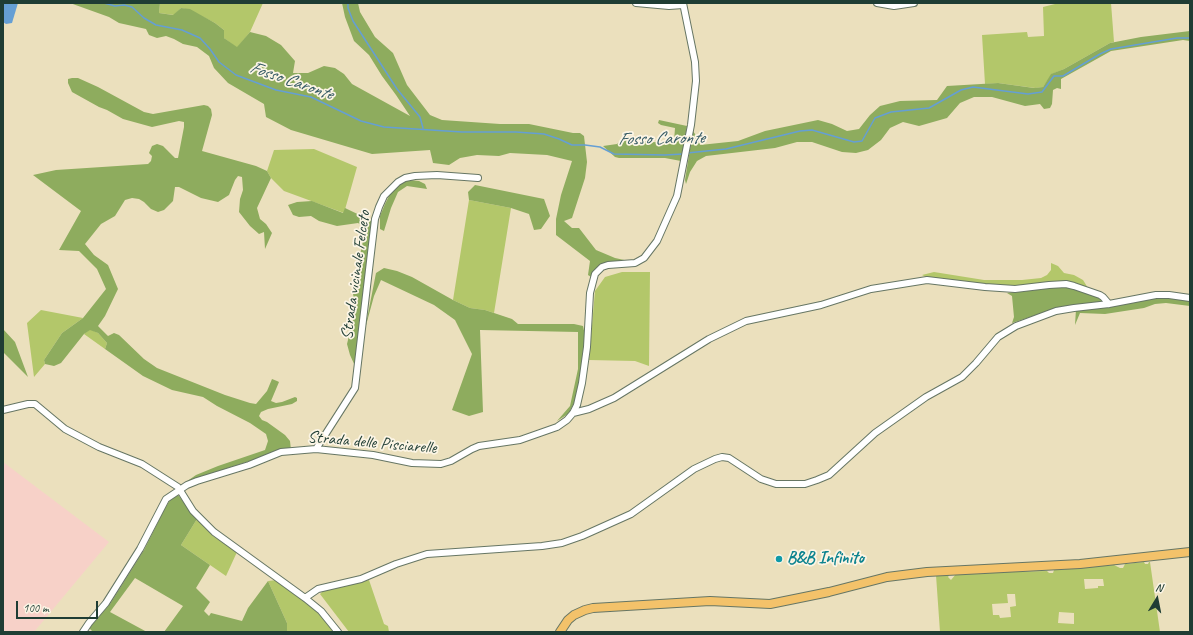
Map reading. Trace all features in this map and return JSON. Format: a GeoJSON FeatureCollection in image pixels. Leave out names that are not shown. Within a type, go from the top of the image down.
{"type":"FeatureCollection","features":[{"type":"Feature","properties":{"kind":"main road"},"geometry":{"type":"LineString","coordinates":[[560,632],[568,620],[574,615],[593,608],[710,601],[770,604],[829,592],[887,577],[927,572],[1080,564],[1190,552]]}},
{"type":"Feature","properties":{"kind":"street"},"geometry":{"type":"LineString","coordinates":[[636,3],[669,6],[683,4]]}},
{"type":"Feature","properties":{"kind":"street"},"geometry":{"type":"LineString","coordinates":[[877,3],[894,6],[914,3]]}},
{"type":"Feature","properties":{"kind":"street","name":"Strada delle Pisciarelle"},"geometry":{"type":"LineString","coordinates":[[83,632],[106,603],[140,549],[166,499],[197,481],[250,465],[281,452],[316,449],[373,455],[412,463],[441,464],[451,462],[479,446],[520,440],[557,427],[567,420],[577,405],[582,383],[587,346],[590,293],[595,274],[602,267],[608,265],[635,263],[640,261],[648,254],[657,241],[677,196],[683,170],[694,95],[696,70],[683,4]]}},
{"type":"Feature","properties":{"kind":"street","name":"Strada vicinale Felceto"},"geometry":{"type":"LineString","coordinates":[[316,449],[355,388],[375,219],[384,196],[398,182],[405,178],[415,176],[437,175],[478,178]]}},
{"type":"Feature","properties":{"kind":"street"},"geometry":{"type":"LineString","coordinates":[[573,413],[589,409],[614,398],[709,339],[746,321],[821,305],[871,289],[928,280],[985,288],[1015,289],[1066,284],[1103,297],[1109,304]]}},
{"type":"Feature","properties":{"kind":"street"},"geometry":{"type":"LineString","coordinates":[[305,598],[318,589],[361,579],[396,564],[428,554],[542,546],[569,541],[631,514],[694,469],[706,462],[722,457],[736,461],[761,479],[768,482],[785,485],[805,484],[817,480],[829,474],[875,433],[906,410],[939,388],[962,377],[973,367],[998,337],[1016,326],[1056,311],[1109,304],[1156,295],[1190,298]]}},
{"type":"Feature","properties":{"kind":"street"},"geometry":{"type":"LineString","coordinates":[[3,410],[28,404],[35,404],[64,429],[99,447],[142,464],[178,487],[192,511],[214,532],[305,598],[321,611],[338,632]]}},
{"type":"Feature","properties":{"kind":"shaded area"},"geometry":{"type":"Polygon","coordinates":[[[3,462],[109,542],[34,632],[3,632],[3,462]]]}},
{"type":"Feature","properties":{"kind":"green space"},"geometry":{"type":"Polygon","coordinates":[[[70,3],[160,3],[159,13],[173,15],[181,8],[190,9],[215,23],[224,30],[224,38],[237,47],[250,32],[266,36],[281,45],[295,61],[293,73],[308,73],[324,66],[335,68],[344,74],[352,84],[410,116],[369,55],[354,41],[345,17],[342,3],[358,3],[360,12],[375,37],[393,53],[407,85],[430,115],[442,120],[500,124],[529,124],[573,133],[580,133],[584,136],[587,162],[585,178],[572,218],[564,221],[572,228],[579,228],[596,250],[615,258],[629,261],[609,262],[602,264],[593,272],[591,277],[588,275],[590,261],[556,235],[556,219],[561,195],[572,161],[547,155],[510,153],[499,156],[477,155],[460,158],[449,165],[433,163],[430,150],[372,154],[291,130],[266,117],[264,104],[228,83],[214,68],[209,56],[197,47],[183,44],[166,36],[157,38],[149,35],[146,29],[119,23],[109,17],[70,3]]]}},
{"type":"Feature","properties":{"kind":"green space"},"geometry":{"type":"Polygon","coordinates":[[[160,3],[263,3],[250,32],[237,48],[224,38],[224,30],[215,23],[190,10],[181,8],[174,15],[159,13],[160,3]]]}},
{"type":"Feature","properties":{"kind":"green space"},"geometry":{"type":"Polygon","coordinates":[[[1059,3],[1111,3],[1114,42],[1052,74],[1043,87],[1035,88],[998,83],[985,84],[982,35],[1027,32],[1028,37],[1044,36],[1043,7],[1059,3]]]}},
{"type":"Feature","properties":{"kind":"green space"},"geometry":{"type":"Polygon","coordinates":[[[1190,31],[1190,41],[1183,40],[1111,51],[1061,79],[1061,89],[1057,88],[1053,90],[1052,104],[1050,108],[1044,109],[1040,104],[1025,106],[992,97],[974,97],[960,103],[947,118],[919,126],[903,122],[890,128],[881,140],[868,150],[856,153],[842,152],[812,142],[797,142],[775,148],[706,156],[697,161],[690,172],[686,184],[685,180],[693,131],[699,140],[700,145],[738,141],[765,131],[818,120],[832,124],[847,131],[859,129],[870,115],[880,106],[900,101],[937,100],[947,86],[998,83],[1034,88],[1043,87],[1051,74],[1064,69],[1110,43],[1141,37],[1190,31]]]}},
{"type":"Feature","properties":{"kind":"green space"},"geometry":{"type":"Polygon","coordinates":[[[78,78],[144,112],[153,114],[204,105],[208,106],[211,109],[212,115],[202,151],[256,166],[267,171],[271,178],[257,208],[260,219],[266,224],[272,233],[265,249],[264,232],[259,234],[250,226],[239,212],[240,199],[243,190],[242,177],[238,176],[229,195],[218,202],[201,198],[179,187],[175,187],[173,201],[164,210],[158,212],[151,209],[139,199],[132,198],[125,200],[115,216],[101,224],[85,244],[94,255],[108,265],[118,289],[105,316],[98,326],[108,336],[114,333],[119,335],[144,359],[157,368],[225,395],[250,403],[256,404],[267,391],[272,379],[279,382],[271,401],[276,403],[282,402],[295,397],[297,398],[297,401],[292,404],[268,409],[261,412],[259,416],[262,420],[285,435],[290,441],[291,450],[256,459],[183,484],[196,475],[265,450],[268,441],[266,434],[250,423],[203,397],[172,390],[143,376],[105,349],[107,343],[98,333],[90,330],[84,334],[61,363],[54,366],[45,364],[44,360],[62,333],[83,318],[106,289],[97,269],[79,251],[59,250],[81,211],[33,175],[56,170],[148,164],[151,161],[152,156],[149,153],[152,146],[157,144],[163,146],[175,158],[178,158],[184,127],[184,122],[179,121],[152,127],[123,119],[72,92],[68,79],[78,78]]]}},
{"type":"Feature","properties":{"kind":"green space"},"geometry":{"type":"Polygon","coordinates":[[[659,120],[687,126],[681,161],[665,158],[619,158],[615,157],[603,146],[617,144],[625,137],[632,137],[652,142],[672,143],[674,141],[675,128],[661,125],[658,123],[659,120]]]}},
{"type":"Feature","properties":{"kind":"green space"},"geometry":{"type":"Polygon","coordinates":[[[314,149],[357,167],[344,213],[284,191],[271,178],[267,171],[274,150],[314,149]]]}},
{"type":"Feature","properties":{"kind":"green space"},"geometry":{"type":"Polygon","coordinates":[[[409,180],[419,181],[425,184],[427,189],[407,186],[398,192],[384,231],[380,229],[380,216],[391,192],[400,184],[409,180]]]}},
{"type":"Feature","properties":{"kind":"green space"},"geometry":{"type":"Polygon","coordinates":[[[475,185],[544,199],[550,216],[541,229],[534,230],[529,214],[511,208],[469,200],[468,192],[475,185]]]}},
{"type":"Feature","properties":{"kind":"green space"},"geometry":{"type":"Polygon","coordinates":[[[469,200],[511,208],[494,313],[470,308],[453,300],[469,200]]]}},
{"type":"Feature","properties":{"kind":"green space"},"geometry":{"type":"Polygon","coordinates":[[[312,201],[343,213],[345,208],[372,221],[355,366],[347,344],[356,307],[353,294],[355,277],[366,228],[358,223],[337,226],[319,221],[311,216],[299,217],[293,215],[288,205],[297,202],[312,201]]]}},
{"type":"Feature","properties":{"kind":"green space"},"geometry":{"type":"Polygon","coordinates":[[[1051,263],[1058,266],[1064,273],[1074,275],[1083,280],[1088,288],[1072,283],[1016,287],[981,285],[926,277],[922,275],[934,272],[984,280],[1022,280],[1041,278],[1047,275],[1051,270],[1051,263]]]}},
{"type":"Feature","properties":{"kind":"green space"},"geometry":{"type":"Polygon","coordinates":[[[384,268],[412,277],[470,308],[485,310],[512,319],[518,324],[574,324],[583,326],[585,335],[579,383],[574,403],[568,414],[557,421],[570,406],[578,369],[578,332],[480,330],[483,412],[469,416],[452,410],[472,354],[455,320],[434,305],[381,280],[374,296],[365,329],[376,273],[384,268]]]}},
{"type":"Feature","properties":{"kind":"green space"},"geometry":{"type":"Polygon","coordinates":[[[622,272],[650,272],[649,366],[635,361],[589,360],[595,291],[605,277],[622,272]]]}},
{"type":"Feature","properties":{"kind":"green space"},"geometry":{"type":"Polygon","coordinates":[[[1060,287],[1071,288],[1102,298],[1104,301],[1102,303],[1073,305],[1054,309],[1012,323],[1014,317],[1012,296],[1007,293],[1060,287]]]}},
{"type":"Feature","properties":{"kind":"green space"},"geometry":{"type":"Polygon","coordinates":[[[1169,297],[1190,300],[1190,306],[1166,303],[1105,314],[1080,313],[1075,325],[1076,309],[1169,297]]]}},
{"type":"Feature","properties":{"kind":"green space"},"geometry":{"type":"Polygon","coordinates":[[[41,310],[83,318],[62,333],[44,360],[45,364],[34,377],[27,323],[41,310]]]}},
{"type":"Feature","properties":{"kind":"green space"},"geometry":{"type":"Polygon","coordinates":[[[3,329],[15,342],[28,377],[3,352],[3,329]]]}},
{"type":"Feature","properties":{"kind":"green space"},"geometry":{"type":"Polygon","coordinates":[[[90,329],[98,333],[107,343],[105,349],[84,334],[90,329]]]}},
{"type":"Feature","properties":{"kind":"green space"},"geometry":{"type":"Polygon","coordinates":[[[178,495],[197,519],[181,545],[210,565],[196,588],[210,602],[204,611],[209,616],[211,613],[242,621],[248,608],[268,581],[287,623],[287,632],[164,632],[183,606],[135,578],[110,612],[147,632],[93,632],[89,628],[110,604],[144,550],[170,500],[178,495]]]}},
{"type":"Feature","properties":{"kind":"green space"},"geometry":{"type":"Polygon","coordinates":[[[197,519],[213,536],[237,552],[226,576],[181,545],[197,519]]]}},
{"type":"Feature","properties":{"kind":"green space"},"geometry":{"type":"Polygon","coordinates":[[[1144,562],[1145,564],[1148,564],[1150,562],[1160,632],[940,632],[936,575],[950,574],[948,577],[951,580],[956,574],[1047,571],[1049,573],[1053,573],[1054,570],[1114,565],[1123,568],[1125,564],[1144,562]],[[1084,579],[1085,589],[1104,586],[1103,579],[1084,579]],[[1007,594],[1008,603],[992,604],[993,615],[999,615],[1000,618],[1011,617],[1010,607],[1016,606],[1015,594],[1007,594]],[[1059,612],[1058,623],[1074,624],[1074,613],[1059,612]]]}},
{"type":"Feature","properties":{"kind":"green space"},"geometry":{"type":"Polygon","coordinates":[[[277,580],[317,611],[334,632],[287,632],[287,623],[268,581],[277,580]]]}},
{"type":"Feature","properties":{"kind":"green space"},"geometry":{"type":"Polygon","coordinates":[[[369,580],[384,624],[388,626],[389,632],[349,632],[320,594],[323,591],[369,580]]]}},
{"type":"Feature","properties":{"kind":"water"},"geometry":{"type":"Polygon","coordinates":[[[3,3],[18,3],[12,23],[6,24],[3,22],[3,3]]]}},
{"type":"Feature","properties":{"kind":"waterway","name":"Fosso Caronte"},"geometry":{"type":"LineString","coordinates":[[104,3],[115,6],[124,5],[132,7],[144,18],[156,25],[182,30],[200,38],[219,62],[236,75],[276,90],[311,97],[361,121],[384,127],[462,132],[516,132],[544,134],[572,145],[600,147],[614,154],[683,154]]}},
{"type":"Feature","properties":{"kind":"waterway"},"geometry":{"type":"LineString","coordinates":[[348,3],[348,8],[353,21],[397,89],[420,117],[423,128]]}},
{"type":"Feature","properties":{"kind":"waterway","name":"Fosso Caronte"},"geometry":{"type":"LineString","coordinates":[[687,153],[726,149],[800,131],[812,130],[854,142],[862,141],[875,118],[891,112],[929,108],[961,90],[973,87],[1028,94],[1042,92],[1054,76],[1063,76],[1111,49],[1177,38],[1190,38]]}},
{"type":"Feature","properties":{"kind":"place","name":"B&B Infinito"},"geometry":{"type":"Point","coordinates":[779,559]}}]}
